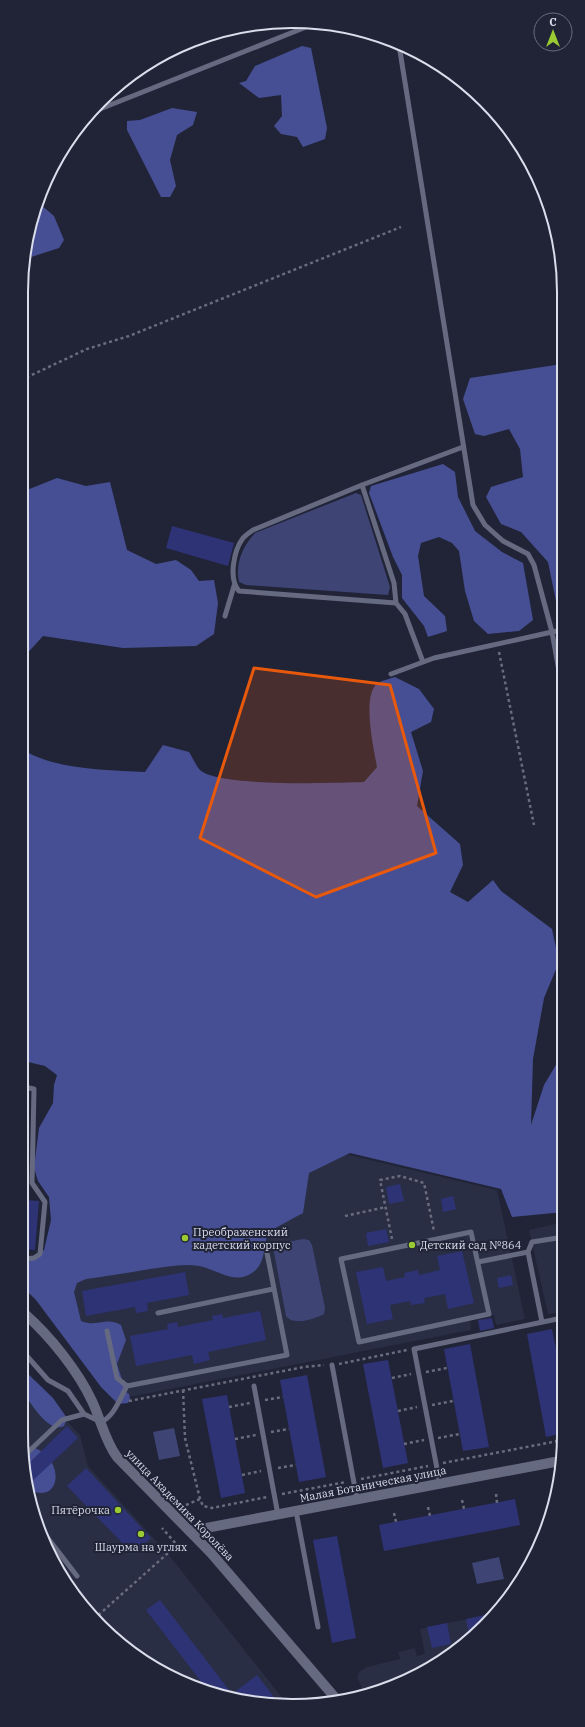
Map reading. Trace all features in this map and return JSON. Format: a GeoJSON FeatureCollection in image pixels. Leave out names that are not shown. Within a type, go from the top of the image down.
{"type":"FeatureCollection","features":[{"type":"Feature","properties":{"kind":"street","name":"улица Академика Королёва"},"geometry":{"type":"LineString","coordinates":[[28,1317],[42,1330],[70,1366],[91,1400],[101,1422],[107,1442],[117,1457],[211,1553],[334,1696]]}},
{"type":"Feature","properties":{"kind":"street","name":"Малая Ботаническая улица"},"geometry":{"type":"LineString","coordinates":[[190,1531],[555,1462]]}},
{"type":"Feature","properties":{"kind":"lane"},"geometry":{"type":"LineString","coordinates":[[101,109],[302,29]]}},
{"type":"Feature","properties":{"kind":"lane"},"geometry":{"type":"LineString","coordinates":[[400,51],[473,505],[485,525],[503,541],[528,554],[534,565],[552,632],[557,660]]}},
{"type":"Feature","properties":{"kind":"lane"},"geometry":{"type":"LineString","coordinates":[[225,616],[234,586],[232,575],[238,551],[243,538],[253,530],[362,485],[463,446]]}},
{"type":"Feature","properties":{"kind":"lane"},"geometry":{"type":"LineString","coordinates":[[362,485],[394,583],[396,603],[405,614],[423,662]]}},
{"type":"Feature","properties":{"kind":"lane"},"geometry":{"type":"LineString","coordinates":[[234,586],[239,591],[396,603]]}},
{"type":"Feature","properties":{"kind":"lane"},"geometry":{"type":"LineString","coordinates":[[391,674],[423,662],[557,631]]}},
{"type":"Feature","properties":{"kind":"lane"},"geometry":{"type":"LineString","coordinates":[[28,1088],[34,1089],[32,1183],[45,1202],[40,1254],[34,1258],[28,1259]]}},
{"type":"Feature","properties":{"kind":"lane"},"geometry":{"type":"LineString","coordinates":[[471,1232],[488,1314],[359,1342],[341,1259],[435,1240],[471,1232]]}},
{"type":"Feature","properties":{"kind":"lane"},"geometry":{"type":"LineString","coordinates":[[542,1322],[528,1252],[532,1242],[557,1238]]}},
{"type":"Feature","properties":{"kind":"lane"},"geometry":{"type":"LineString","coordinates":[[478,1262],[528,1252]]}},
{"type":"Feature","properties":{"kind":"lane"},"geometry":{"type":"LineString","coordinates":[[28,1357],[48,1380],[68,1392],[84,1414],[101,1422],[110,1416],[127,1386],[287,1355],[267,1254]]}},
{"type":"Feature","properties":{"kind":"lane"},"geometry":{"type":"LineString","coordinates":[[158,1312],[274,1289]]}},
{"type":"Feature","properties":{"kind":"lane"},"geometry":{"type":"LineString","coordinates":[[440,1484],[414,1349],[557,1319]]}},
{"type":"Feature","properties":{"kind":"lane"},"geometry":{"type":"LineString","coordinates":[[107,1330],[117,1378],[127,1386]]}},
{"type":"Feature","properties":{"kind":"lane"},"geometry":{"type":"LineString","coordinates":[[332,1365],[357,1499]]}},
{"type":"Feature","properties":{"kind":"lane"},"geometry":{"type":"LineString","coordinates":[[254,1386],[278,1514]]}},
{"type":"Feature","properties":{"kind":"lane"},"geometry":{"type":"LineString","coordinates":[[29,1451],[62,1420],[84,1414]]}},
{"type":"Feature","properties":{"kind":"lane"},"geometry":{"type":"LineString","coordinates":[[296,1511],[318,1627]]}},
{"type":"Feature","properties":{"kind":"lane"},"geometry":{"type":"LineString","coordinates":[[50,1541],[78,1576]]}},
{"type":"Feature","properties":{"kind":"path"},"geometry":{"type":"LineString","coordinates":[[28,377],[88,349],[128,336],[401,226]]}},
{"type":"Feature","properties":{"kind":"path"},"geometry":{"type":"LineString","coordinates":[[497,644],[534,825]]}},
{"type":"Feature","properties":{"kind":"path"},"geometry":{"type":"LineString","coordinates":[[394,1248],[380,1180],[400,1176],[424,1183],[435,1240]]}},
{"type":"Feature","properties":{"kind":"path"},"geometry":{"type":"LineString","coordinates":[[345,1216],[386,1207]]}},
{"type":"Feature","properties":{"kind":"path"},"geometry":{"type":"LineString","coordinates":[[126,1403],[131,1400],[304,1367],[332,1365],[414,1349]]}},
{"type":"Feature","properties":{"kind":"path"},"geometry":{"type":"LineString","coordinates":[[183,1390],[185,1438],[200,1499],[203,1506],[212,1508],[557,1441]]}},
{"type":"Feature","properties":{"kind":"path"},"geometry":{"type":"LineString","coordinates":[[496,1494],[497,1503]]}},
{"type":"Feature","properties":{"kind":"path"},"geometry":{"type":"LineString","coordinates":[[186,1505],[200,1499]]}},
{"type":"Feature","properties":{"kind":"path"},"geometry":{"type":"LineString","coordinates":[[462,1500],[464,1509]]}},
{"type":"Feature","properties":{"kind":"path"},"geometry":{"type":"LineString","coordinates":[[428,1507],[430,1516]]}},
{"type":"Feature","properties":{"kind":"path"},"geometry":{"type":"LineString","coordinates":[[394,1513],[396,1522]]}},
{"type":"Feature","properties":{"kind":"path"},"geometry":{"type":"LineString","coordinates":[[98,1614],[177,1545],[162,1528]]}},
{"type":"Feature","properties":{"kind":"highlighted area"},"geometry":{"type":"Polygon","coordinates":[[[254,668],[390,685],[436,853],[316,897],[200,838],[254,668]]]}},
{"type":"Feature","properties":{"kind":"shaded area"},"geometry":{"type":"Polygon","coordinates":[[[302,46],[311,48],[327,128],[325,139],[303,147],[297,137],[281,134],[274,126],[282,116],[281,95],[259,98],[239,83],[246,81],[255,66],[302,46]]]}},
{"type":"Feature","properties":{"kind":"shaded area"},"geometry":{"type":"Polygon","coordinates":[[[172,108],[197,112],[193,125],[177,135],[170,160],[176,186],[170,197],[161,197],[127,130],[127,121],[140,120],[172,108]]]}},
{"type":"Feature","properties":{"kind":"shaded area"},"geometry":{"type":"Polygon","coordinates":[[[42,206],[54,216],[64,240],[59,248],[30,257],[42,206]]]}},
{"type":"Feature","properties":{"kind":"shaded area"},"geometry":{"type":"Polygon","coordinates":[[[557,365],[557,603],[548,562],[521,532],[501,524],[486,497],[491,487],[523,477],[520,449],[509,429],[484,436],[475,434],[463,399],[470,378],[557,365]]]}},
{"type":"Feature","properties":{"kind":"shaded area"},"geometry":{"type":"Polygon","coordinates":[[[443,464],[455,472],[458,497],[475,531],[502,552],[523,563],[533,620],[519,631],[488,634],[474,621],[465,591],[459,551],[452,543],[439,537],[421,543],[418,556],[424,596],[445,616],[447,631],[428,637],[424,626],[402,598],[402,575],[393,557],[369,493],[371,486],[443,464]]]}},
{"type":"Feature","properties":{"kind":"shaded area"},"geometry":{"type":"Polygon","coordinates":[[[57,478],[86,486],[110,482],[127,550],[156,564],[176,560],[191,570],[199,581],[214,580],[218,603],[214,634],[196,646],[123,648],[43,636],[28,652],[28,490],[57,478]]]}},
{"type":"Feature","properties":{"kind":"shaded area"},"geometry":{"type":"Polygon","coordinates":[[[356,493],[361,495],[390,587],[388,595],[246,585],[239,582],[238,568],[241,555],[247,543],[255,533],[356,493]]]}},
{"type":"Feature","properties":{"kind":"shaded area"},"geometry":{"type":"Polygon","coordinates":[[[395,677],[419,689],[434,709],[431,722],[411,732],[423,771],[417,806],[460,844],[463,865],[450,892],[468,902],[493,880],[501,891],[552,929],[557,953],[557,967],[544,998],[533,1059],[531,1125],[544,1085],[557,1063],[557,1213],[512,1217],[501,1189],[350,1153],[309,1173],[303,1213],[268,1232],[262,1260],[257,1269],[252,1273],[245,1276],[232,1277],[199,1266],[181,1265],[86,1279],[77,1283],[74,1292],[81,1321],[87,1323],[110,1322],[121,1325],[126,1340],[117,1364],[126,1392],[129,1394],[130,1399],[128,1403],[118,1404],[101,1387],[36,1300],[28,1292],[28,1258],[44,1250],[51,1220],[49,1197],[38,1181],[34,1168],[39,1128],[53,1103],[54,1085],[57,1075],[45,1066],[28,1062],[28,753],[51,762],[82,768],[145,772],[163,745],[189,752],[200,770],[211,775],[229,779],[278,783],[364,782],[377,767],[369,710],[370,698],[373,689],[382,681],[395,677]]]}},
{"type":"Feature","properties":{"kind":"shaded area","name":"Преображенский кадетский корпус"},"geometry":{"type":"Polygon","coordinates":[[[62,1087],[497,1190],[525,1319],[496,1325],[494,1315],[470,1320],[471,1330],[129,1397],[66,1330],[62,1087]]]}},
{"type":"Feature","properties":{"kind":"shaded area"},"geometry":{"type":"Polygon","coordinates":[[[557,1224],[557,1313],[548,1314],[529,1230],[557,1224]]]}},
{"type":"Feature","properties":{"kind":"shaded area"},"geometry":{"type":"Polygon","coordinates":[[[303,1239],[309,1240],[312,1245],[325,1308],[324,1314],[315,1318],[304,1321],[294,1321],[286,1316],[273,1247],[278,1244],[303,1239]]]}},
{"type":"Feature","properties":{"kind":"shaded area"},"geometry":{"type":"Polygon","coordinates":[[[28,1374],[53,1398],[67,1418],[64,1426],[53,1426],[47,1423],[28,1400],[28,1374]]]}},
{"type":"Feature","properties":{"kind":"shaded area"},"geometry":{"type":"Polygon","coordinates":[[[28,1380],[80,1435],[88,1466],[168,1554],[283,1698],[258,1697],[224,1690],[191,1679],[160,1664],[131,1644],[105,1622],[83,1596],[63,1567],[55,1551],[42,1520],[37,1503],[30,1469],[28,1434],[28,1380]]]}},
{"type":"Feature","properties":{"kind":"shaded area"},"geometry":{"type":"Polygon","coordinates":[[[174,1428],[180,1456],[159,1460],[153,1432],[174,1428]]]}},
{"type":"Feature","properties":{"kind":"shaded area"},"geometry":{"type":"Polygon","coordinates":[[[32,1447],[42,1452],[50,1459],[54,1468],[56,1476],[54,1484],[50,1490],[44,1493],[34,1491],[30,1469],[29,1448],[32,1447]]]}},
{"type":"Feature","properties":{"kind":"shaded area"},"geometry":{"type":"Polygon","coordinates":[[[499,1557],[504,1579],[477,1584],[472,1563],[499,1557]]]}},
{"type":"Feature","properties":{"kind":"shaded area"},"geometry":{"type":"Polygon","coordinates":[[[486,1615],[480,1622],[454,1644],[425,1664],[394,1679],[363,1689],[357,1678],[359,1672],[367,1667],[400,1659],[398,1652],[415,1648],[417,1656],[425,1654],[420,1629],[486,1615]]]}},
{"type":"Feature","properties":{"kind":"building"},"geometry":{"type":"Polygon","coordinates":[[[172,526],[234,543],[228,566],[166,548],[172,526]]]}},
{"type":"Feature","properties":{"kind":"building"},"geometry":{"type":"Polygon","coordinates":[[[400,1184],[404,1201],[389,1204],[386,1187],[400,1184]]]}},
{"type":"Feature","properties":{"kind":"building"},"geometry":{"type":"Polygon","coordinates":[[[453,1196],[456,1209],[443,1212],[441,1199],[453,1196]]]}},
{"type":"Feature","properties":{"kind":"building"},"geometry":{"type":"Polygon","coordinates":[[[28,1200],[39,1201],[35,1250],[28,1249],[28,1200]]]}},
{"type":"Feature","properties":{"kind":"building"},"geometry":{"type":"Polygon","coordinates":[[[386,1229],[389,1242],[368,1246],[366,1233],[386,1229]]]}},
{"type":"Feature","properties":{"kind":"building"},"geometry":{"type":"Polygon","coordinates":[[[462,1251],[474,1303],[448,1309],[445,1294],[424,1298],[425,1303],[411,1305],[410,1301],[390,1305],[393,1319],[367,1324],[356,1272],[383,1267],[386,1281],[405,1277],[404,1273],[418,1270],[419,1275],[440,1270],[437,1256],[462,1251]]]}},
{"type":"Feature","properties":{"kind":"building"},"geometry":{"type":"Polygon","coordinates":[[[185,1272],[189,1295],[147,1303],[148,1311],[136,1313],[135,1307],[86,1316],[82,1291],[185,1272]]]}},
{"type":"Feature","properties":{"kind":"building"},"geometry":{"type":"Polygon","coordinates":[[[511,1275],[513,1285],[499,1288],[497,1278],[511,1275]]]}},
{"type":"Feature","properties":{"kind":"building"},"geometry":{"type":"Polygon","coordinates":[[[260,1311],[266,1340],[208,1352],[210,1360],[194,1364],[192,1355],[136,1366],[130,1336],[168,1329],[167,1324],[177,1322],[178,1327],[213,1320],[212,1316],[222,1314],[223,1318],[260,1311]]]}},
{"type":"Feature","properties":{"kind":"building"},"geometry":{"type":"Polygon","coordinates":[[[492,1318],[494,1328],[480,1331],[478,1320],[492,1318]]]}},
{"type":"Feature","properties":{"kind":"building"},"geometry":{"type":"Polygon","coordinates":[[[552,1329],[557,1354],[557,1435],[546,1437],[527,1334],[552,1329]]]}},
{"type":"Feature","properties":{"kind":"building"},"geometry":{"type":"Polygon","coordinates":[[[470,1344],[489,1447],[463,1451],[444,1349],[470,1344]]]}},
{"type":"Feature","properties":{"kind":"building"},"geometry":{"type":"Polygon","coordinates":[[[388,1360],[408,1463],[383,1468],[363,1364],[388,1360]]]}},
{"type":"Feature","properties":{"kind":"building"},"geometry":{"type":"Polygon","coordinates":[[[307,1375],[326,1477],[299,1482],[280,1380],[307,1375]]]}},
{"type":"Feature","properties":{"kind":"building"},"geometry":{"type":"Polygon","coordinates":[[[227,1395],[245,1493],[221,1498],[202,1399],[227,1395]]]}},
{"type":"Feature","properties":{"kind":"building"},"geometry":{"type":"Polygon","coordinates":[[[67,1426],[78,1438],[32,1481],[30,1462],[67,1426]]]}},
{"type":"Feature","properties":{"kind":"building"},"geometry":{"type":"Polygon","coordinates":[[[86,1468],[151,1538],[133,1554],[67,1486],[86,1468]]]}},
{"type":"Feature","properties":{"kind":"building"},"geometry":{"type":"Polygon","coordinates":[[[515,1499],[520,1525],[384,1551],[379,1525],[515,1499]]]}},
{"type":"Feature","properties":{"kind":"building"},"geometry":{"type":"Polygon","coordinates":[[[337,1536],[356,1638],[332,1643],[313,1540],[337,1536]]]}},
{"type":"Feature","properties":{"kind":"building"},"geometry":{"type":"Polygon","coordinates":[[[160,1600],[230,1691],[202,1683],[146,1610],[160,1600]]]}},
{"type":"Feature","properties":{"kind":"building"},"geometry":{"type":"Polygon","coordinates":[[[486,1615],[469,1632],[466,1619],[486,1615]]]}},
{"type":"Feature","properties":{"kind":"building"},"geometry":{"type":"Polygon","coordinates":[[[447,1623],[451,1644],[432,1648],[427,1627],[447,1623]]]}},
{"type":"Feature","properties":{"kind":"building"},"geometry":{"type":"Polygon","coordinates":[[[257,1675],[274,1697],[258,1697],[234,1692],[257,1675]]]}},
{"type":"Feature","properties":{"kind":"place","name":"Преображенский кадетский корпус"},"geometry":{"type":"Point","coordinates":[185,1238]}},
{"type":"Feature","properties":{"kind":"place","name":"Детский сад №864"},"geometry":{"type":"Point","coordinates":[412,1245]}},
{"type":"Feature","properties":{"kind":"place","name":"Пятёрочка"},"geometry":{"type":"Point","coordinates":[118,1510]}},
{"type":"Feature","properties":{"kind":"place","name":"Шаурма на углях"},"geometry":{"type":"Point","coordinates":[141,1534]}}]}
